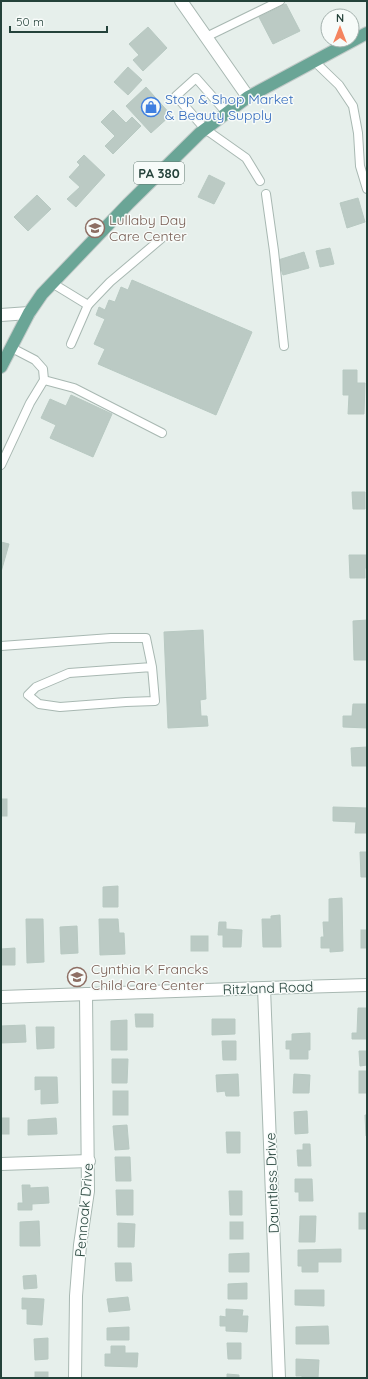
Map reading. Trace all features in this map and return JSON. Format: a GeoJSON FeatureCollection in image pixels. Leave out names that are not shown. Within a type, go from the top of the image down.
{"type":"FeatureCollection","features":[{"type":"Feature","properties":{"kind":"main road","name":"PA 380"},"geometry":{"type":"LineString","coordinates":[[1,367],[10,347],[29,313],[52,283],[181,150],[226,112],[248,97],[367,33]]}},
{"type":"Feature","properties":{"kind":"street"},"geometry":{"type":"LineString","coordinates":[[181,1],[248,97]]}},
{"type":"Feature","properties":{"kind":"street"},"geometry":{"type":"LineString","coordinates":[[1,315],[29,313]]}},
{"type":"Feature","properties":{"kind":"street","name":"Ritzland Road"},"geometry":{"type":"LineString","coordinates":[[1,997],[367,985]]}},
{"type":"Feature","properties":{"kind":"street","name":"Dauntless Drive"},"geometry":{"type":"LineString","coordinates":[[264,988],[279,1378]]}},
{"type":"Feature","properties":{"kind":"street","name":"Pennoak Drive"},"geometry":{"type":"LineString","coordinates":[[75,1378],[76,1296],[80,1245],[88,1191],[89,1161],[86,994]]}},
{"type":"Feature","properties":{"kind":"street"},"geometry":{"type":"LineString","coordinates":[[1,1164],[89,1161]]}},
{"type":"Feature","properties":{"kind":"lane"},"geometry":{"type":"LineString","coordinates":[[206,37],[280,1]]}},
{"type":"Feature","properties":{"kind":"lane"},"geometry":{"type":"LineString","coordinates":[[314,62],[339,85],[353,106],[358,133],[360,166],[367,189]]}},
{"type":"Feature","properties":{"kind":"lane"},"geometry":{"type":"LineString","coordinates":[[226,112],[196,78],[176,96],[205,129],[246,158],[260,181]]}},
{"type":"Feature","properties":{"kind":"lane"},"geometry":{"type":"LineString","coordinates":[[266,194],[274,251],[284,346]]}},
{"type":"Feature","properties":{"kind":"lane"},"geometry":{"type":"LineString","coordinates":[[71,344],[88,305],[110,282],[162,238]]}},
{"type":"Feature","properties":{"kind":"lane"},"geometry":{"type":"LineString","coordinates":[[52,283],[88,305]]}},
{"type":"Feature","properties":{"kind":"lane"},"geometry":{"type":"LineString","coordinates":[[1,465],[30,403],[44,380],[44,369],[35,360],[10,347]]}},
{"type":"Feature","properties":{"kind":"lane"},"geometry":{"type":"LineString","coordinates":[[44,380],[74,388],[162,434]]}},
{"type":"Feature","properties":{"kind":"lane"},"geometry":{"type":"LineString","coordinates":[[1,646],[111,638],[146,638],[152,668],[155,701],[60,707],[39,704],[28,695],[36,687],[69,673],[152,668]]}},
{"type":"Feature","properties":{"kind":"building"},"geometry":{"type":"Polygon","coordinates":[[[286,4],[300,31],[273,44],[259,17],[286,4]]]}},
{"type":"Feature","properties":{"kind":"building"},"geometry":{"type":"Polygon","coordinates":[[[148,27],[167,48],[143,71],[133,60],[139,55],[129,44],[148,27]]]}},
{"type":"Feature","properties":{"kind":"building"},"geometry":{"type":"Polygon","coordinates":[[[128,67],[142,80],[128,95],[114,82],[128,67]]]}},
{"type":"Feature","properties":{"kind":"building"},"geometry":{"type":"Polygon","coordinates":[[[146,87],[171,115],[151,133],[126,106],[146,87]]]}},
{"type":"Feature","properties":{"kind":"building"},"geometry":{"type":"Polygon","coordinates":[[[113,110],[126,123],[132,117],[141,126],[113,154],[105,146],[115,136],[101,122],[113,110]]]}},
{"type":"Feature","properties":{"kind":"building"},"geometry":{"type":"Polygon","coordinates":[[[84,155],[105,175],[76,207],[67,199],[80,187],[69,177],[80,165],[77,162],[84,155]]]}},
{"type":"Feature","properties":{"kind":"building"},"geometry":{"type":"Polygon","coordinates":[[[209,175],[225,183],[214,204],[198,197],[209,175]]]}},
{"type":"Feature","properties":{"kind":"building"},"geometry":{"type":"Polygon","coordinates":[[[37,195],[51,209],[28,231],[14,217],[37,195]]]}},
{"type":"Feature","properties":{"kind":"building"},"geometry":{"type":"Polygon","coordinates":[[[358,198],[365,222],[347,228],[340,203],[358,198]]]}},
{"type":"Feature","properties":{"kind":"building"},"geometry":{"type":"Polygon","coordinates":[[[330,248],[334,264],[320,267],[316,251],[330,248]]]}},
{"type":"Feature","properties":{"kind":"building"},"geometry":{"type":"Polygon","coordinates":[[[304,252],[309,268],[283,275],[278,260],[304,252]]]}},
{"type":"Feature","properties":{"kind":"building"},"geometry":{"type":"Polygon","coordinates":[[[132,280],[252,332],[216,415],[98,364],[105,349],[94,344],[105,319],[96,315],[99,307],[105,310],[109,300],[115,302],[121,287],[128,290],[132,280]]]}},
{"type":"Feature","properties":{"kind":"building"},"geometry":{"type":"Polygon","coordinates":[[[343,370],[357,370],[357,383],[365,383],[364,414],[348,414],[349,395],[343,395],[343,370]]]}},
{"type":"Feature","properties":{"kind":"building"},"geometry":{"type":"Polygon","coordinates":[[[71,395],[112,414],[93,457],[50,438],[56,425],[41,418],[50,399],[66,406],[71,395]]]}},
{"type":"Feature","properties":{"kind":"building"},"geometry":{"type":"Polygon","coordinates":[[[352,492],[365,492],[365,509],[353,509],[352,492]]]}},
{"type":"Feature","properties":{"kind":"building"},"geometry":{"type":"Polygon","coordinates":[[[1,542],[9,544],[1,572],[1,542]]]}},
{"type":"Feature","properties":{"kind":"building"},"geometry":{"type":"Polygon","coordinates":[[[349,555],[367,555],[365,578],[350,578],[349,555]]]}},
{"type":"Feature","properties":{"kind":"building"},"geometry":{"type":"Polygon","coordinates":[[[367,620],[367,660],[354,660],[353,621],[367,620]]]}},
{"type":"Feature","properties":{"kind":"building"},"geometry":{"type":"Polygon","coordinates":[[[203,630],[206,699],[200,700],[201,716],[207,716],[208,726],[168,728],[164,632],[203,630]]]}},
{"type":"Feature","properties":{"kind":"building"},"geometry":{"type":"Polygon","coordinates":[[[353,704],[366,704],[367,728],[343,727],[343,716],[352,716],[353,704]]]}},
{"type":"Feature","properties":{"kind":"building"},"geometry":{"type":"Polygon","coordinates":[[[367,747],[367,766],[352,766],[351,748],[367,747]]]}},
{"type":"Feature","properties":{"kind":"building"},"geometry":{"type":"Polygon","coordinates":[[[1,799],[7,799],[7,816],[1,816],[1,799]]]}},
{"type":"Feature","properties":{"kind":"building"},"geometry":{"type":"Polygon","coordinates":[[[333,807],[367,808],[367,833],[355,833],[356,822],[333,821],[333,807]]]}},
{"type":"Feature","properties":{"kind":"building"},"geometry":{"type":"Polygon","coordinates":[[[360,852],[367,852],[367,877],[361,877],[360,852]]]}},
{"type":"Feature","properties":{"kind":"building"},"geometry":{"type":"Polygon","coordinates":[[[118,886],[118,907],[103,907],[103,887],[118,886]]]}},
{"type":"Feature","properties":{"kind":"building"},"geometry":{"type":"Polygon","coordinates":[[[342,898],[343,951],[330,952],[330,948],[321,948],[321,937],[324,937],[323,922],[329,922],[329,899],[342,898]]]}},
{"type":"Feature","properties":{"kind":"building"},"geometry":{"type":"Polygon","coordinates":[[[280,915],[281,947],[263,947],[262,919],[271,919],[271,916],[280,915]]]}},
{"type":"Feature","properties":{"kind":"building"},"geometry":{"type":"Polygon","coordinates":[[[26,919],[43,919],[44,962],[27,963],[26,919]]]}},
{"type":"Feature","properties":{"kind":"building"},"geometry":{"type":"Polygon","coordinates":[[[99,919],[118,919],[119,933],[124,933],[125,954],[100,955],[99,919]]]}},
{"type":"Feature","properties":{"kind":"building"},"geometry":{"type":"Polygon","coordinates":[[[219,922],[226,922],[226,929],[242,930],[241,947],[223,947],[223,935],[218,935],[219,922]]]}},
{"type":"Feature","properties":{"kind":"building"},"geometry":{"type":"Polygon","coordinates":[[[77,926],[78,953],[61,954],[60,927],[77,926]]]}},
{"type":"Feature","properties":{"kind":"building"},"geometry":{"type":"Polygon","coordinates":[[[361,930],[367,930],[367,948],[361,948],[361,930]]]}},
{"type":"Feature","properties":{"kind":"building"},"geometry":{"type":"Polygon","coordinates":[[[191,936],[208,936],[208,951],[191,951],[191,936]]]}},
{"type":"Feature","properties":{"kind":"building"},"geometry":{"type":"Polygon","coordinates":[[[15,948],[15,965],[1,965],[1,949],[15,948]]]}},
{"type":"Feature","properties":{"kind":"building"},"geometry":{"type":"Polygon","coordinates":[[[358,1008],[367,1008],[367,1039],[352,1039],[352,1033],[357,1033],[358,1008]]]}},
{"type":"Feature","properties":{"kind":"building"},"geometry":{"type":"Polygon","coordinates":[[[135,1014],[153,1014],[153,1027],[136,1027],[135,1014]]]}},
{"type":"Feature","properties":{"kind":"building"},"geometry":{"type":"Polygon","coordinates":[[[212,1019],[235,1019],[235,1034],[212,1035],[212,1019]]]}},
{"type":"Feature","properties":{"kind":"building"},"geometry":{"type":"Polygon","coordinates":[[[127,1020],[127,1050],[111,1050],[111,1021],[127,1020]]]}},
{"type":"Feature","properties":{"kind":"building"},"geometry":{"type":"Polygon","coordinates":[[[25,1025],[26,1042],[1,1043],[1,1026],[25,1025]]]}},
{"type":"Feature","properties":{"kind":"building"},"geometry":{"type":"Polygon","coordinates":[[[36,1027],[54,1027],[54,1048],[37,1049],[36,1027]]]}},
{"type":"Feature","properties":{"kind":"building"},"geometry":{"type":"Polygon","coordinates":[[[310,1033],[310,1050],[308,1050],[308,1059],[290,1059],[290,1049],[286,1049],[286,1041],[292,1041],[292,1034],[310,1033]]]}},
{"type":"Feature","properties":{"kind":"building"},"geometry":{"type":"Polygon","coordinates":[[[222,1041],[236,1041],[236,1060],[223,1060],[222,1041]]]}},
{"type":"Feature","properties":{"kind":"building"},"geometry":{"type":"Polygon","coordinates":[[[359,1051],[367,1051],[367,1065],[360,1066],[359,1051]]]}},
{"type":"Feature","properties":{"kind":"building"},"geometry":{"type":"Polygon","coordinates":[[[112,1059],[128,1059],[127,1083],[112,1083],[112,1059]]]}},
{"type":"Feature","properties":{"kind":"building"},"geometry":{"type":"Polygon","coordinates":[[[359,1071],[367,1071],[367,1093],[359,1093],[359,1071]]]}},
{"type":"Feature","properties":{"kind":"building"},"geometry":{"type":"Polygon","coordinates":[[[238,1074],[239,1096],[226,1096],[225,1091],[217,1092],[216,1075],[238,1074]]]}},
{"type":"Feature","properties":{"kind":"building"},"geometry":{"type":"Polygon","coordinates":[[[294,1074],[310,1075],[309,1093],[293,1093],[294,1074]]]}},
{"type":"Feature","properties":{"kind":"building"},"geometry":{"type":"Polygon","coordinates":[[[35,1077],[57,1077],[58,1103],[41,1104],[41,1089],[35,1090],[35,1077]]]}},
{"type":"Feature","properties":{"kind":"building"},"geometry":{"type":"Polygon","coordinates":[[[113,1091],[128,1091],[128,1115],[113,1115],[113,1091]]]}},
{"type":"Feature","properties":{"kind":"building"},"geometry":{"type":"Polygon","coordinates":[[[307,1111],[308,1133],[295,1134],[294,1112],[307,1111]]]}},
{"type":"Feature","properties":{"kind":"building"},"geometry":{"type":"Polygon","coordinates":[[[365,1115],[367,1115],[367,1136],[366,1136],[365,1115]]]}},
{"type":"Feature","properties":{"kind":"building"},"geometry":{"type":"Polygon","coordinates":[[[1,1118],[9,1118],[9,1134],[1,1134],[1,1118]]]}},
{"type":"Feature","properties":{"kind":"building"},"geometry":{"type":"Polygon","coordinates":[[[56,1118],[57,1134],[28,1135],[28,1120],[56,1118]]]}},
{"type":"Feature","properties":{"kind":"building"},"geometry":{"type":"Polygon","coordinates":[[[127,1125],[129,1149],[115,1150],[113,1126],[127,1125]]]}},
{"type":"Feature","properties":{"kind":"building"},"geometry":{"type":"Polygon","coordinates":[[[226,1132],[240,1132],[240,1153],[227,1153],[226,1132]]]}},
{"type":"Feature","properties":{"kind":"building"},"geometry":{"type":"Polygon","coordinates":[[[303,1144],[310,1144],[311,1166],[298,1166],[297,1150],[303,1150],[303,1144]]]}},
{"type":"Feature","properties":{"kind":"building"},"geometry":{"type":"Polygon","coordinates":[[[115,1157],[130,1157],[131,1181],[116,1181],[115,1157]]]}},
{"type":"Feature","properties":{"kind":"building"},"geometry":{"type":"Polygon","coordinates":[[[295,1179],[312,1179],[313,1201],[299,1201],[299,1192],[295,1192],[295,1179]]]}},
{"type":"Feature","properties":{"kind":"building"},"geometry":{"type":"Polygon","coordinates":[[[22,1185],[30,1185],[30,1188],[48,1187],[49,1203],[32,1204],[32,1210],[18,1210],[18,1203],[23,1203],[22,1185]]]}},
{"type":"Feature","properties":{"kind":"building"},"geometry":{"type":"Polygon","coordinates":[[[116,1190],[133,1190],[133,1215],[117,1215],[116,1190]]]}},
{"type":"Feature","properties":{"kind":"building"},"geometry":{"type":"Polygon","coordinates":[[[229,1191],[242,1191],[242,1215],[230,1215],[229,1191]]]}},
{"type":"Feature","properties":{"kind":"building"},"geometry":{"type":"Polygon","coordinates":[[[359,1213],[367,1213],[367,1229],[359,1229],[359,1213]]]}},
{"type":"Feature","properties":{"kind":"building"},"geometry":{"type":"Polygon","coordinates":[[[300,1216],[316,1216],[315,1242],[299,1242],[300,1216]]]}},
{"type":"Feature","properties":{"kind":"building"},"geometry":{"type":"Polygon","coordinates":[[[39,1221],[40,1246],[20,1246],[20,1222],[39,1221]]]}},
{"type":"Feature","properties":{"kind":"building"},"geometry":{"type":"Polygon","coordinates":[[[230,1222],[243,1222],[243,1239],[230,1239],[230,1222]]]}},
{"type":"Feature","properties":{"kind":"building"},"geometry":{"type":"Polygon","coordinates":[[[118,1223],[135,1224],[134,1247],[118,1247],[118,1223]]]}},
{"type":"Feature","properties":{"kind":"building"},"geometry":{"type":"Polygon","coordinates":[[[341,1249],[341,1262],[318,1262],[318,1272],[302,1272],[302,1266],[298,1266],[298,1250],[341,1249]]]}},
{"type":"Feature","properties":{"kind":"building"},"geometry":{"type":"Polygon","coordinates":[[[249,1253],[249,1272],[229,1272],[229,1254],[249,1253]]]}},
{"type":"Feature","properties":{"kind":"building"},"geometry":{"type":"Polygon","coordinates":[[[115,1263],[131,1263],[132,1281],[116,1281],[115,1263]]]}},
{"type":"Feature","properties":{"kind":"building"},"geometry":{"type":"Polygon","coordinates":[[[36,1275],[37,1288],[24,1289],[23,1276],[36,1275]]]}},
{"type":"Feature","properties":{"kind":"building"},"geometry":{"type":"Polygon","coordinates":[[[247,1283],[247,1299],[228,1299],[228,1284],[247,1283]]]}},
{"type":"Feature","properties":{"kind":"building"},"geometry":{"type":"Polygon","coordinates":[[[295,1290],[324,1290],[324,1306],[295,1305],[295,1290]]]}},
{"type":"Feature","properties":{"kind":"building"},"geometry":{"type":"Polygon","coordinates":[[[128,1297],[130,1310],[109,1312],[107,1299],[128,1297]]]}},
{"type":"Feature","properties":{"kind":"building"},"geometry":{"type":"Polygon","coordinates":[[[22,1298],[44,1299],[42,1325],[27,1324],[27,1309],[22,1309],[22,1298]]]}},
{"type":"Feature","properties":{"kind":"building"},"geometry":{"type":"Polygon","coordinates":[[[226,1309],[243,1310],[242,1316],[248,1316],[247,1332],[226,1331],[226,1326],[220,1326],[220,1316],[226,1317],[226,1309]]]}},
{"type":"Feature","properties":{"kind":"building"},"geometry":{"type":"Polygon","coordinates":[[[328,1326],[329,1344],[296,1344],[296,1327],[328,1326]]]}},
{"type":"Feature","properties":{"kind":"building"},"geometry":{"type":"Polygon","coordinates":[[[129,1327],[129,1340],[107,1340],[107,1328],[129,1327]]]}},
{"type":"Feature","properties":{"kind":"building"},"geometry":{"type":"Polygon","coordinates":[[[48,1338],[48,1359],[35,1360],[34,1339],[48,1338]]]}},
{"type":"Feature","properties":{"kind":"building"},"geometry":{"type":"Polygon","coordinates":[[[227,1343],[241,1343],[241,1359],[228,1359],[227,1343]]]}},
{"type":"Feature","properties":{"kind":"building"},"geometry":{"type":"Polygon","coordinates":[[[111,1346],[125,1346],[125,1353],[138,1353],[137,1367],[105,1366],[105,1354],[111,1354],[111,1346]]]}},
{"type":"Feature","properties":{"kind":"building"},"geometry":{"type":"Polygon","coordinates":[[[296,1359],[319,1360],[318,1378],[302,1378],[302,1376],[296,1376],[296,1359]]]}},
{"type":"Feature","properties":{"kind":"building"},"geometry":{"type":"Polygon","coordinates":[[[35,1372],[48,1372],[48,1378],[35,1378],[35,1372]]]}},
{"type":"Feature","properties":{"kind":"building"},"geometry":{"type":"Polygon","coordinates":[[[227,1374],[239,1375],[239,1378],[227,1378],[227,1374]]]}},
{"type":"Feature","properties":{"kind":"place","name":"Stop & Shop Market & Beauty Supply"},"geometry":{"type":"Point","coordinates":[151,107]}},
{"type":"Feature","properties":{"kind":"place","name":"Lullaby Day Care Center"},"geometry":{"type":"Point","coordinates":[95,228]}},
{"type":"Feature","properties":{"kind":"place","name":"Cynthia K Francks Child Care Center"},"geometry":{"type":"Point","coordinates":[77,977]}}]}
